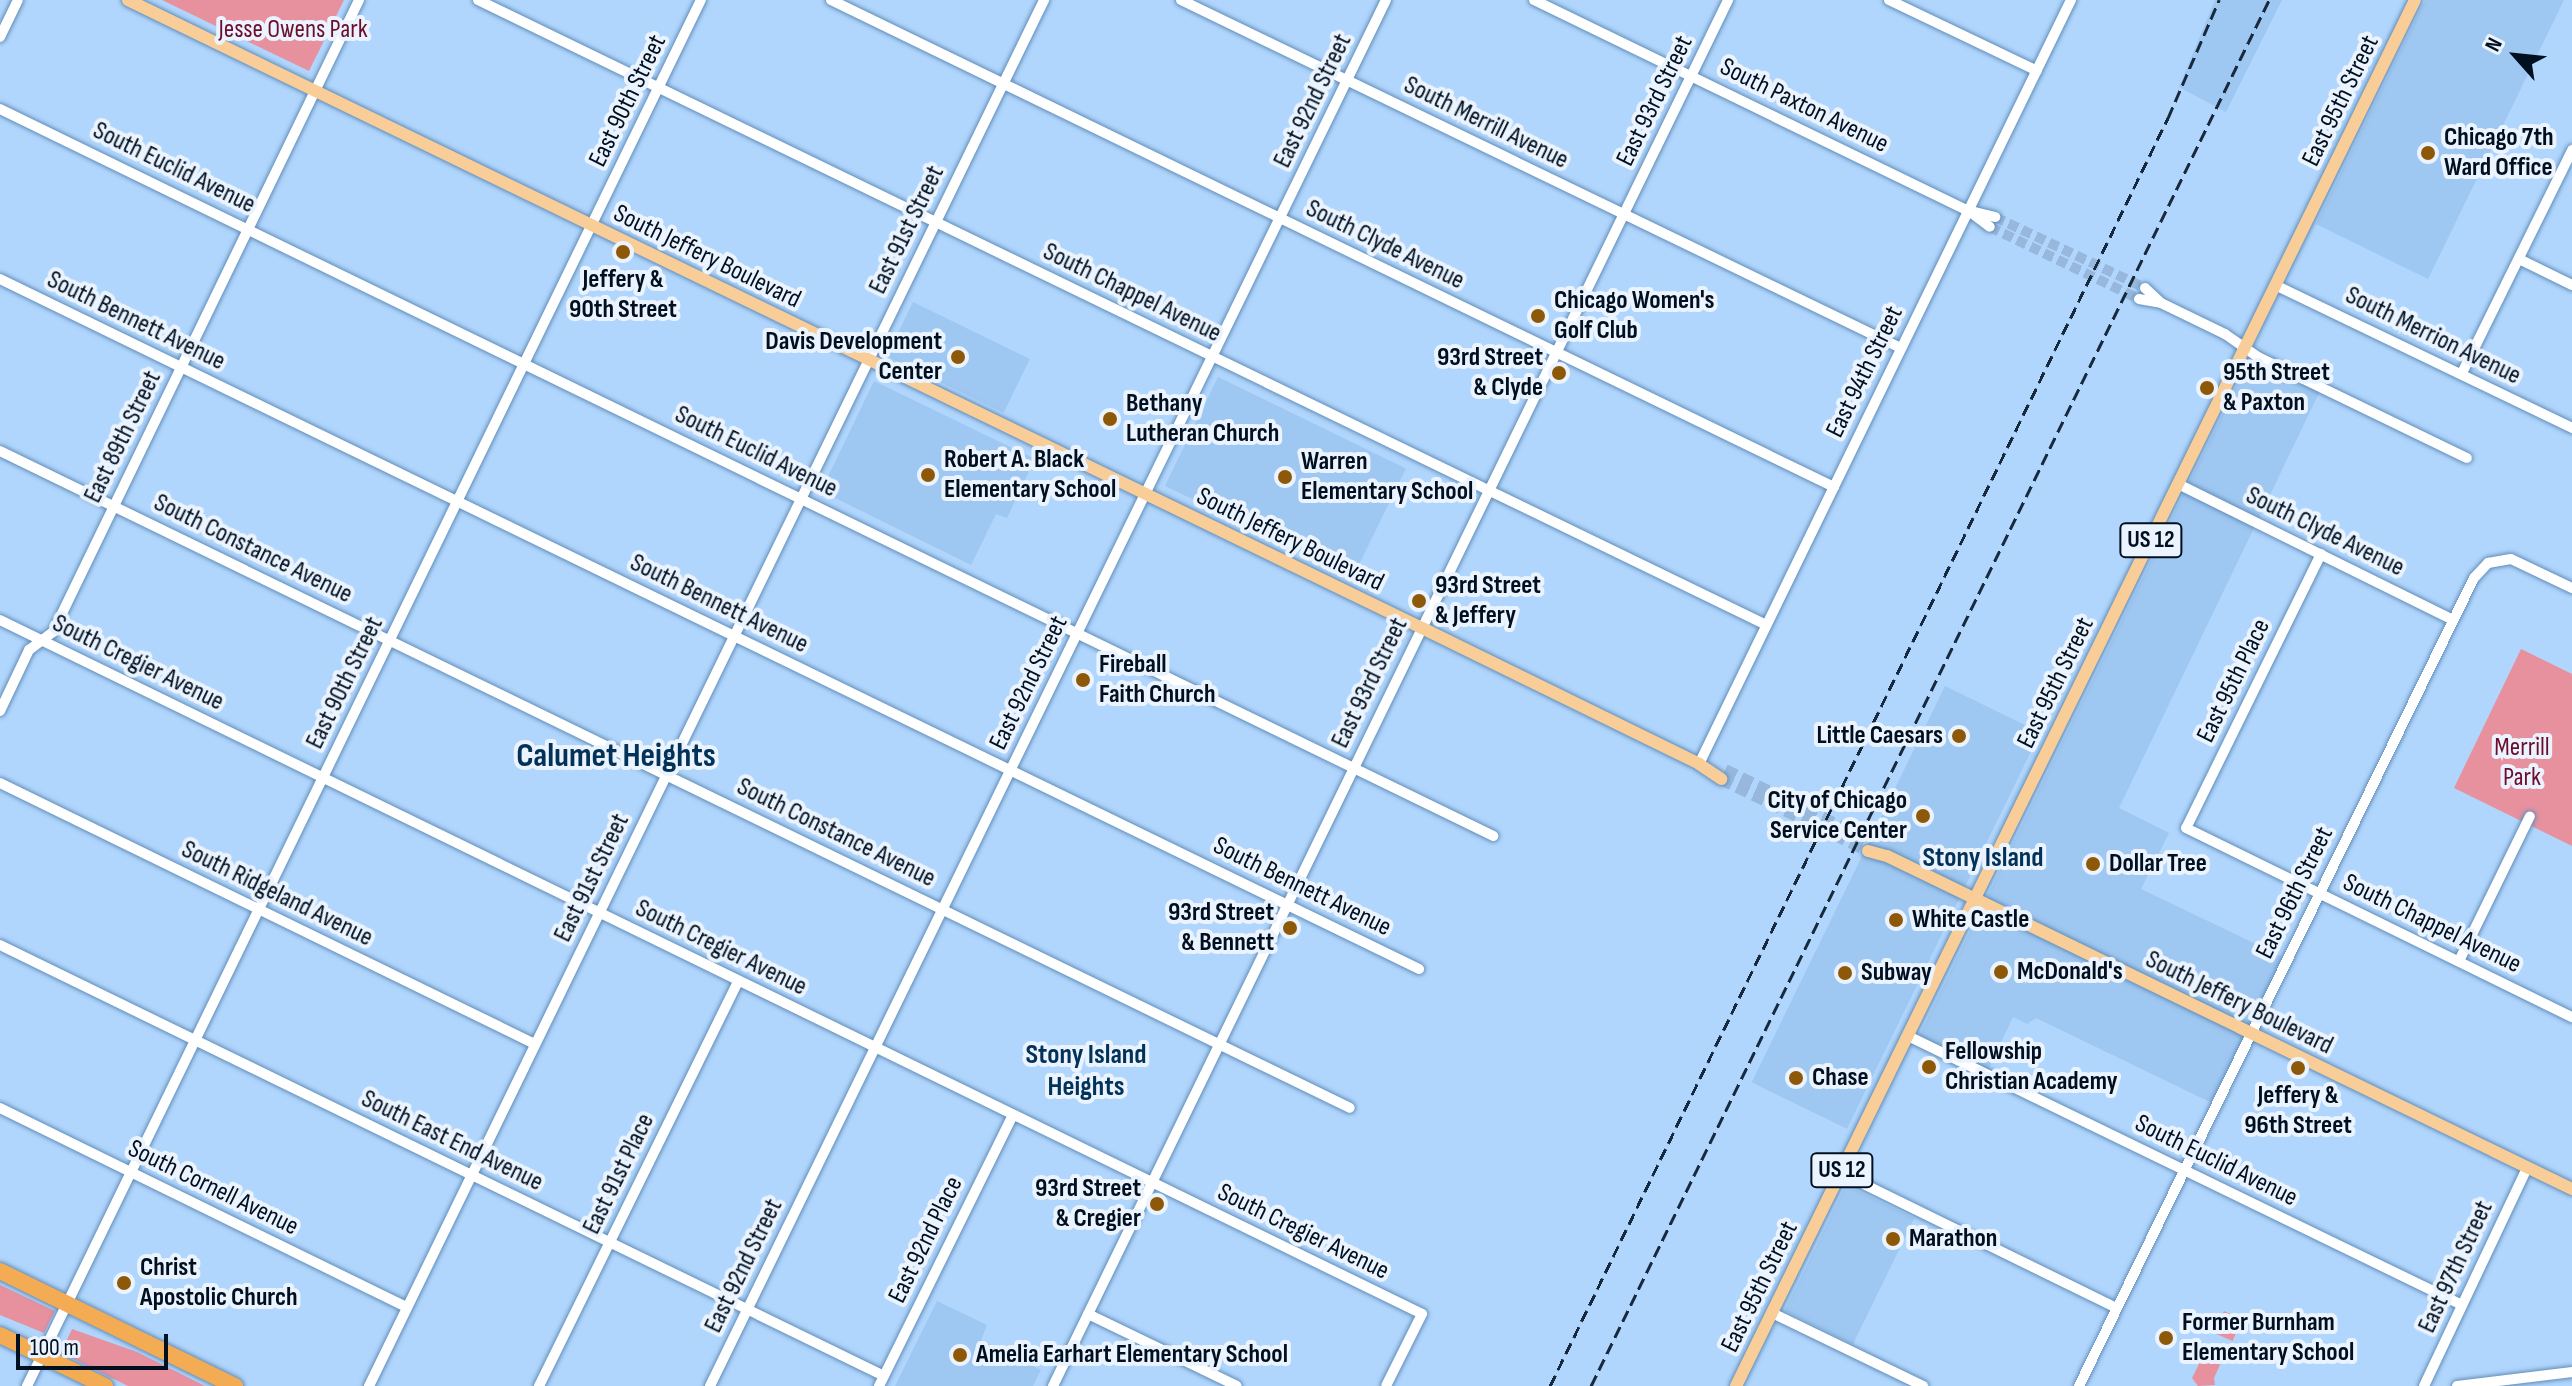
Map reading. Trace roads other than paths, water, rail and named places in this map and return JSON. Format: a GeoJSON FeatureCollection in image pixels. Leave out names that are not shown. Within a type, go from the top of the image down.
{"type":"FeatureCollection","features":[{"type":"Feature","properties":{"kind":"highway"},"geometry":{"type":"LineString","coordinates":[[0,1271],[235,1386]]}},
{"type":"Feature","properties":{"kind":"highway"},"geometry":{"type":"LineString","coordinates":[[0,1335],[105,1386]]}},
{"type":"Feature","properties":{"kind":"main road","name":"South Jeffery Boulevard"},"geometry":{"type":"LineString","coordinates":[[128,0],[1723,775]]}},
{"type":"Feature","properties":{"kind":"main road","name":"East 95th Street"},"geometry":{"type":"LineString","coordinates":[[1736,1386],[2415,0]]}},
{"type":"Feature","properties":{"kind":"main road","name":"South Jeffery Boulevard"},"geometry":{"type":"LineString","coordinates":[[1870,847],[2572,1189]]}},
{"type":"Feature","properties":{"kind":"street"},"geometry":{"type":"LineString","coordinates":[[0,37],[18,0]]}},
{"type":"Feature","properties":{"kind":"street","name":"East 89th Street"},"geometry":{"type":"LineString","coordinates":[[0,711],[29,650],[53,632],[359,0]]}},
{"type":"Feature","properties":{"kind":"street","name":"South Chappel Avenue"},"geometry":{"type":"LineString","coordinates":[[478,0],[1766,625]]}},
{"type":"Feature","properties":{"kind":"street","name":"East 90th Street"},"geometry":{"type":"LineString","coordinates":[[27,1386],[701,0]]}},
{"type":"Feature","properties":{"kind":"street","name":"South Clyde Avenue"},"geometry":{"type":"LineString","coordinates":[[831,0],[1834,487]]}},
{"type":"Feature","properties":{"kind":"street","name":"East 91st Street"},"geometry":{"type":"LineString","coordinates":[[369,1386],[1044,0]]}},
{"type":"Feature","properties":{"kind":"street","name":"South Merrill Avenue"},"geometry":{"type":"LineString","coordinates":[[1181,0],[1901,348]]}},
{"type":"Feature","properties":{"kind":"street","name":"East 92nd Street"},"geometry":{"type":"LineString","coordinates":[[710,1386],[1386,0]]}},
{"type":"Feature","properties":{"kind":"street","name":"South Paxton Avenue"},"geometry":{"type":"LineString","coordinates":[[1534,0],[1992,222]]}},
{"type":"Feature","properties":{"kind":"street","name":"East 93rd Street"},"geometry":{"type":"LineString","coordinates":[[1053,1386],[1728,0]]}},
{"type":"Feature","properties":{"kind":"street"},"geometry":{"type":"LineString","coordinates":[[1889,0],[2037,71]]}},
{"type":"Feature","properties":{"kind":"street","name":"East 94th Street"},"geometry":{"type":"LineString","coordinates":[[1699,764],[2071,0]]}},
{"type":"Feature","properties":{"kind":"street","name":"South Euclid Avenue"},"geometry":{"type":"LineString","coordinates":[[0,109],[1493,836]]}},
{"type":"Feature","properties":{"kind":"street"},"geometry":{"type":"LineString","coordinates":[[2462,373],[2572,150]]}},
{"type":"Feature","properties":{"kind":"street"},"geometry":{"type":"LineString","coordinates":[[2519,259],[2572,285]]}},
{"type":"Feature","properties":{"kind":"street","name":"South Bennett Avenue"},"geometry":{"type":"LineString","coordinates":[[0,279],[1419,969]]}},
{"type":"Feature","properties":{"kind":"street","name":"South Merrion Avenue"},"geometry":{"type":"LineString","coordinates":[[2275,285],[2572,428]]}},
{"type":"Feature","properties":{"kind":"street"},"geometry":{"type":"LineString","coordinates":[[2142,294],[2467,458]]}},
{"type":"Feature","properties":{"kind":"street","name":"South Constance Avenue"},"geometry":{"type":"LineString","coordinates":[[0,451],[1350,1108]]}},
{"type":"Feature","properties":{"kind":"street","name":"South Clyde Avenue"},"geometry":{"type":"LineString","coordinates":[[2178,484],[2453,620]]}},
{"type":"Feature","properties":{"kind":"street","name":"East 95th Place"},"geometry":{"type":"LineString","coordinates":[[2186,828],[2321,554]]}},
{"type":"Feature","properties":{"kind":"street","name":"East 96th Street"},"geometry":{"type":"LineString","coordinates":[[2079,1386],[2481,568],[2500,559],[2520,562],[2572,588]]}},
{"type":"Feature","properties":{"kind":"street","name":"South Cregier Avenue"},"geometry":{"type":"LineString","coordinates":[[0,620],[1422,1314],[1386,1386]]}},
{"type":"Feature","properties":{"kind":"street","name":"South Ridgeland Avenue"},"geometry":{"type":"LineString","coordinates":[[0,783],[535,1044]]}},
{"type":"Feature","properties":{"kind":"street"},"geometry":{"type":"LineString","coordinates":[[2459,961],[2530,816]]}},
{"type":"Feature","properties":{"kind":"street","name":"South Chappel Avenue"},"geometry":{"type":"LineString","coordinates":[[2186,828],[2572,1017]]}},
{"type":"Feature","properties":{"kind":"street","name":"South East End Avenue"},"geometry":{"type":"LineString","coordinates":[[0,945],[610,1242],[881,1381]]}},
{"type":"Feature","properties":{"kind":"street","name":"East 91st Place"},"geometry":{"type":"LineString","coordinates":[[539,1386],[738,981]]}},
{"type":"Feature","properties":{"kind":"street","name":"South Euclid Avenue"},"geometry":{"type":"LineString","coordinates":[[1908,1036],[2462,1305]]}},
{"type":"Feature","properties":{"kind":"street","name":"South Cornell Avenue"},"geometry":{"type":"LineString","coordinates":[[0,1108],[407,1307]]}},
{"type":"Feature","properties":{"kind":"street","name":"East 92nd Place"},"geometry":{"type":"LineString","coordinates":[[881,1381],[1013,1115]]}},
{"type":"Feature","properties":{"kind":"street","name":"East 97th Street"},"geometry":{"type":"LineString","coordinates":[[2424,1386],[2527,1168]]}},
{"type":"Feature","properties":{"kind":"street"},"geometry":{"type":"LineString","coordinates":[[1841,1173],[2116,1308]]}},
{"type":"Feature","properties":{"kind":"street"},"geometry":{"type":"LineString","coordinates":[[1772,1313],[1923,1386]]}},
{"type":"Feature","properties":{"kind":"street"},"geometry":{"type":"LineString","coordinates":[[1088,1314],[1237,1386]]}},
{"type":"Feature","properties":{"kind":"street"},"geometry":{"type":"LineString","coordinates":[[2457,1386],[2572,1372]]}},
{"type":"Feature","properties":{"kind":"tunnel"},"geometry":{"type":"LineString","coordinates":[[1995,217],[2145,288]]}},
{"type":"Feature","properties":{"kind":"tunnel"},"geometry":{"type":"LineString","coordinates":[[1990,227],[2139,299]]}},
{"type":"Feature","properties":{"kind":"tunnel"},"geometry":{"type":"LineString","coordinates":[[1725,770],[1872,842]]}},
{"type":"Feature","properties":{"kind":"tunnel"},"geometry":{"type":"LineString","coordinates":[[1721,779],[1868,851]]}},
{"type":"Feature","properties":{"kind":"railway"},"geometry":{"type":"LineString","coordinates":[[1550,1386],[2168,118],[2219,0]]}},
{"type":"Feature","properties":{"kind":"railway"},"geometry":{"type":"LineString","coordinates":[[1591,1386],[2269,0]]}},
{"type":"Feature","properties":{"kind":"place","name":"Chicago 7th Ward Office"},"geometry":{"type":"Point","coordinates":[2428,153]}},
{"type":"Feature","properties":{"kind":"place","name":"Jeffery & 90th Street"},"geometry":{"type":"Point","coordinates":[623,252]}},
{"type":"Feature","properties":{"kind":"place","name":"Chicago Women's Golf Club"},"geometry":{"type":"Point","coordinates":[1538,316]}},
{"type":"Feature","properties":{"kind":"place","name":"Davis Development Center"},"geometry":{"type":"Point","coordinates":[958,357]}},
{"type":"Feature","properties":{"kind":"place","name":"93rd Street & Clyde"},"geometry":{"type":"Point","coordinates":[1559,373]}},
{"type":"Feature","properties":{"kind":"place","name":"95th Street & Paxton"},"geometry":{"type":"Point","coordinates":[2207,388]}},
{"type":"Feature","properties":{"kind":"place","name":"Bethany Lutheran Church"},"geometry":{"type":"Point","coordinates":[1110,419]}},
{"type":"Feature","properties":{"kind":"place","name":"Robert A. Black Elementary School"},"geometry":{"type":"Point","coordinates":[928,475]}},
{"type":"Feature","properties":{"kind":"place","name":"Warren Elementary School"},"geometry":{"type":"Point","coordinates":[1285,477]}},
{"type":"Feature","properties":{"kind":"place","name":"93rd Street & Jeffery"},"geometry":{"type":"Point","coordinates":[1419,601]}},
{"type":"Feature","properties":{"kind":"place","name":"Fireball Faith Church"},"geometry":{"type":"Point","coordinates":[1083,680]}},
{"type":"Feature","properties":{"kind":"place","name":"Little Caesars"},"geometry":{"type":"Point","coordinates":[1959,736]}},
{"type":"Feature","properties":{"kind":"place","name":"City of Chicago Service Center"},"geometry":{"type":"Point","coordinates":[1923,816]}},
{"type":"Feature","properties":{"kind":"place","name":"Dollar Tree"},"geometry":{"type":"Point","coordinates":[2093,864]}},
{"type":"Feature","properties":{"kind":"place","name":"White Castle"},"geometry":{"type":"Point","coordinates":[1896,920]}},
{"type":"Feature","properties":{"kind":"place","name":"93rd Street & Bennett"},"geometry":{"type":"Point","coordinates":[1290,928]}},
{"type":"Feature","properties":{"kind":"place","name":"McDonald's"},"geometry":{"type":"Point","coordinates":[2001,972]}},
{"type":"Feature","properties":{"kind":"place","name":"Subway"},"geometry":{"type":"Point","coordinates":[1845,973]}},
{"type":"Feature","properties":{"kind":"place","name":"Fellowship Christian Academy"},"geometry":{"type":"Point","coordinates":[1929,1067]}},
{"type":"Feature","properties":{"kind":"place","name":"Jeffery & 96th Street"},"geometry":{"type":"Point","coordinates":[2298,1068]}},
{"type":"Feature","properties":{"kind":"place","name":"Chase"},"geometry":{"type":"Point","coordinates":[1796,1078]}},
{"type":"Feature","properties":{"kind":"place","name":"93rd Street & Cregier"},"geometry":{"type":"Point","coordinates":[1157,1204]}},
{"type":"Feature","properties":{"kind":"place","name":"Marathon"},"geometry":{"type":"Point","coordinates":[1893,1239]}},
{"type":"Feature","properties":{"kind":"place","name":"Christ Apostolic Church"},"geometry":{"type":"Point","coordinates":[124,1283]}},
{"type":"Feature","properties":{"kind":"place","name":"Former Burnham Elementary School"},"geometry":{"type":"Point","coordinates":[2166,1338]}},
{"type":"Feature","properties":{"kind":"place","name":"Amelia Earhart Elementary School"},"geometry":{"type":"Point","coordinates":[960,1355]}},
{"type":"Feature","properties":{"kind":"district","name":"Calumet Heights"},"geometry":{"type":"Point","coordinates":[616,756]}},
{"type":"Feature","properties":{"kind":"district","name":"Stony Island"},"geometry":{"type":"Point","coordinates":[1983,858]}},
{"type":"Feature","properties":{"kind":"district","name":"Stony Island Heights"},"geometry":{"type":"Point","coordinates":[1086,1071]}},
{"type":"Feature","properties":{"kind":"park label","name":"Jesse Owens Park"},"geometry":{"type":"Point","coordinates":[293,30]}},
{"type":"Feature","properties":{"kind":"park label","name":"Merrill Park"},"geometry":{"type":"Point","coordinates":[2522,763]}}]}
